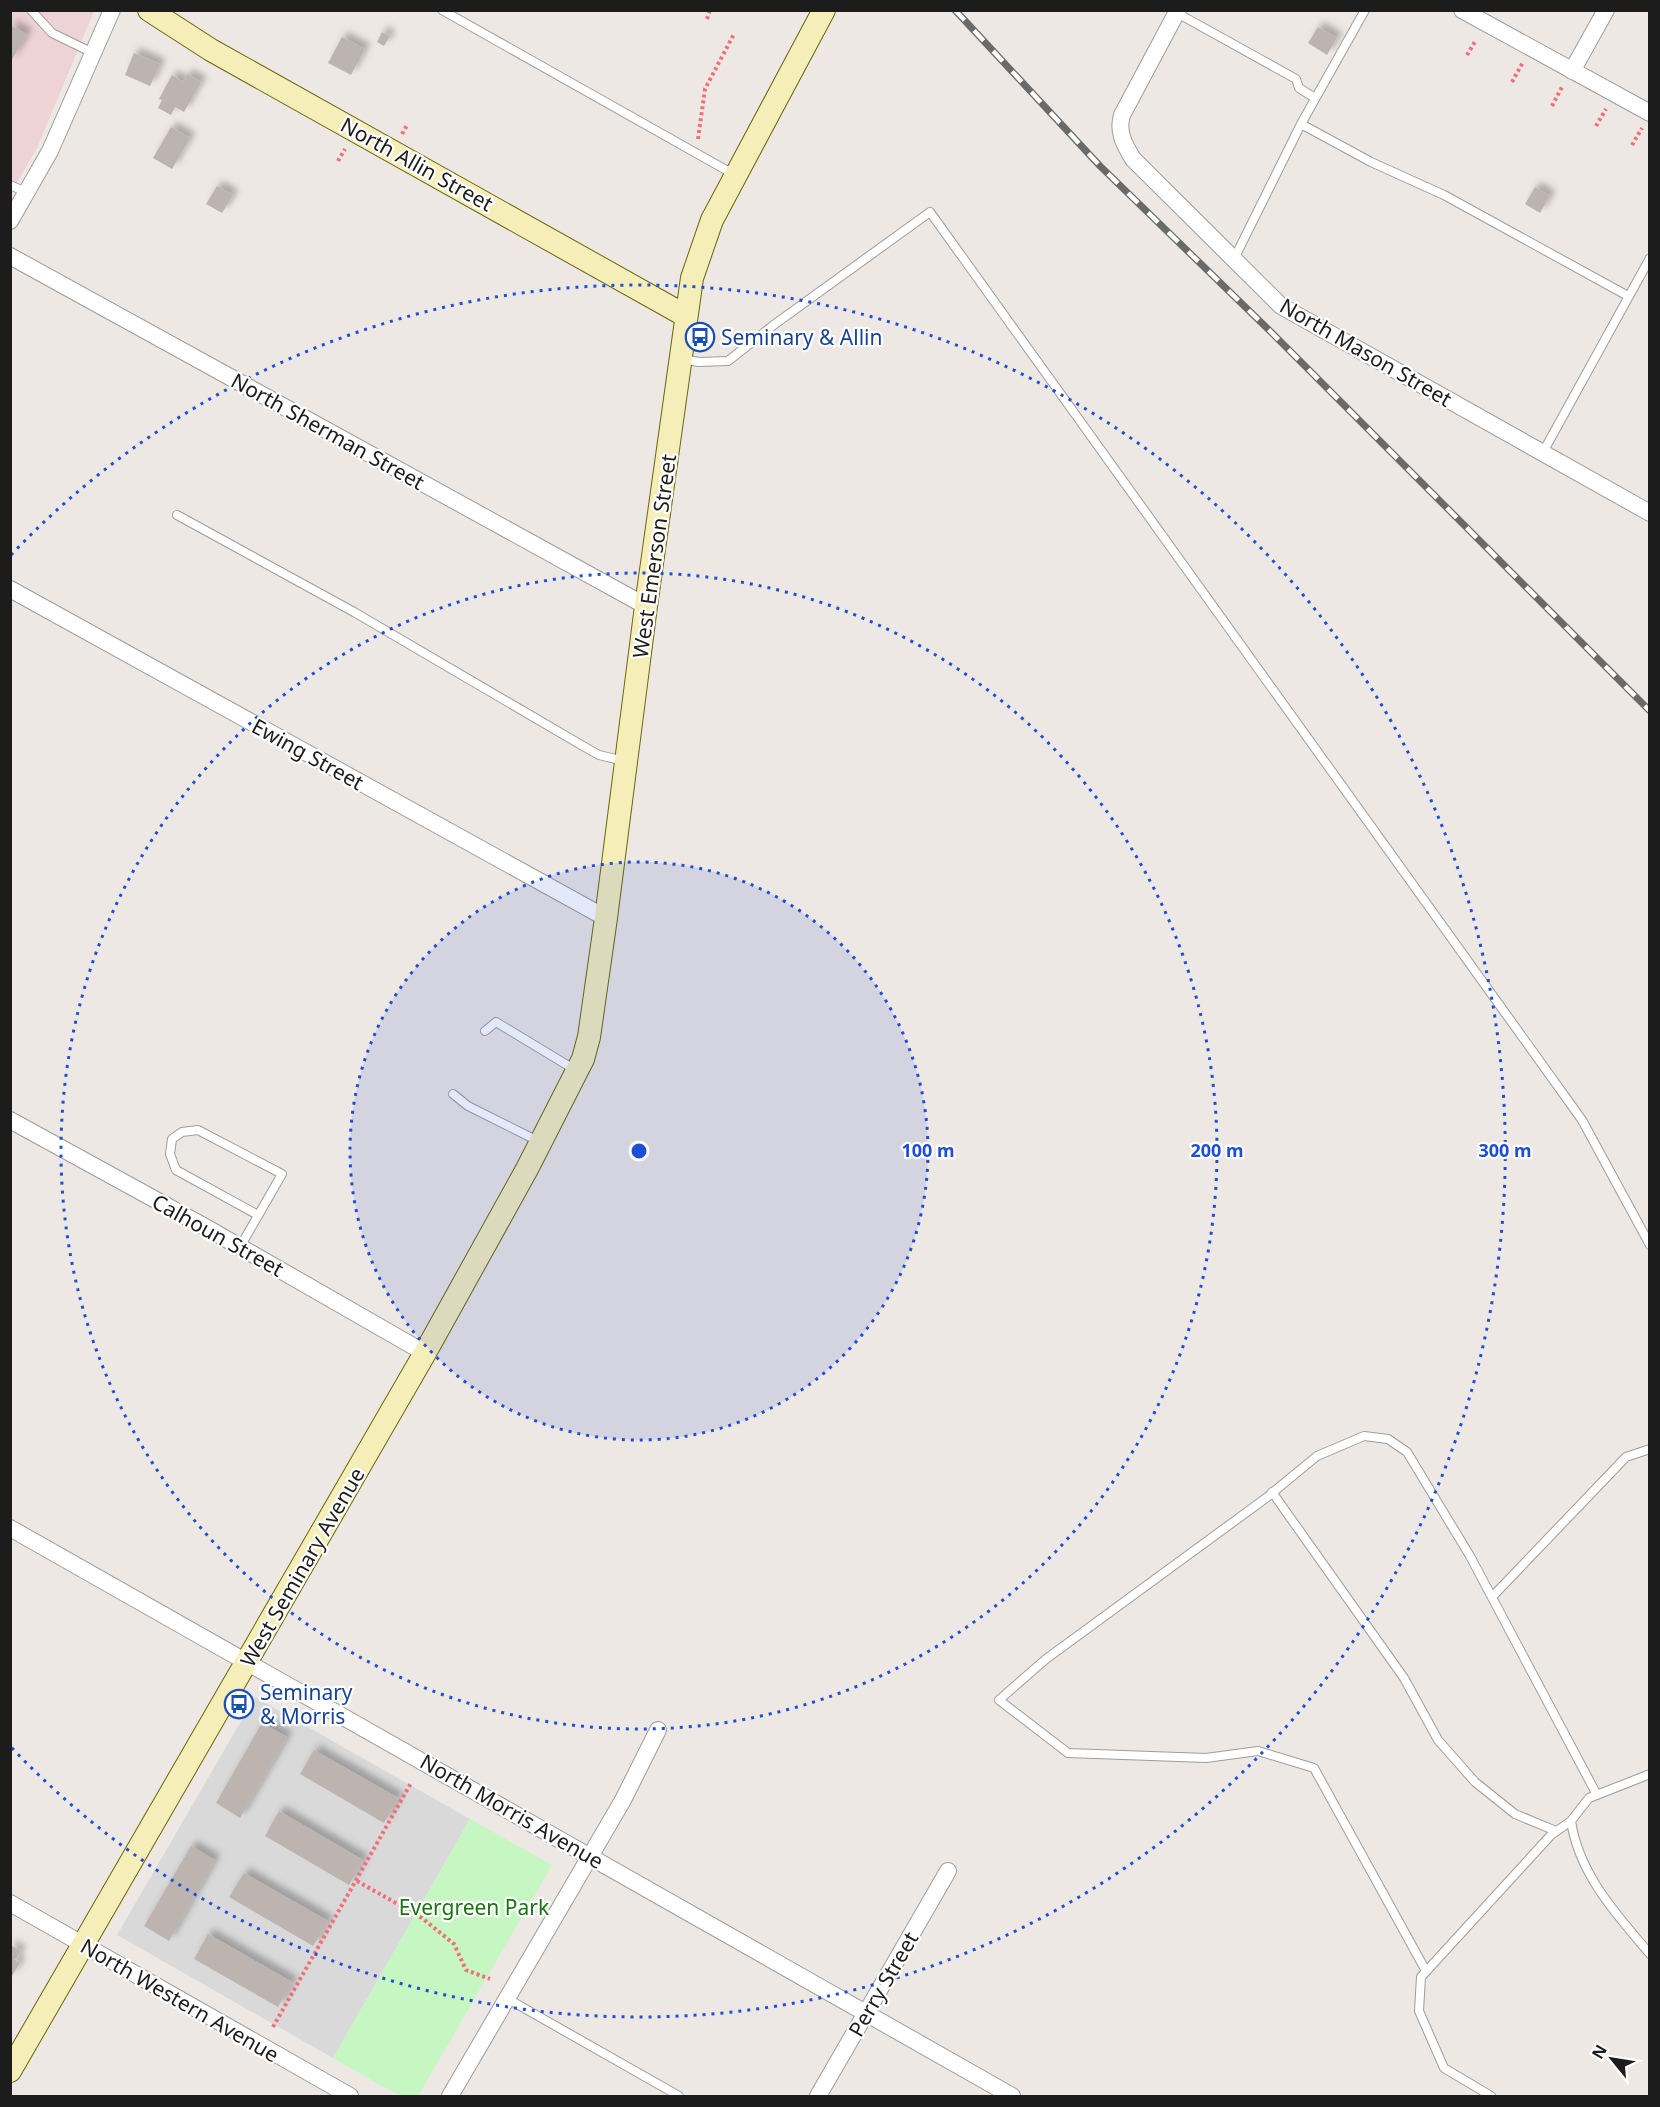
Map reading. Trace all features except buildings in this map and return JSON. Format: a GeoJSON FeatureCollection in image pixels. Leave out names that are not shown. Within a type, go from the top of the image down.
{"type":"FeatureCollection","features":[{"type":"Feature","properties":{"kind":"street"},"geometry":{"type":"LineString","coordinates":[[10,221],[50,151],[112,10]]}},
{"type":"Feature","properties":{"kind":"street","name":"North Allin Street"},"geometry":{"type":"LineString","coordinates":[[149,10],[211,50],[686,316]]}},
{"type":"Feature","properties":{"kind":"street"},"geometry":{"type":"LineString","coordinates":[[1462,10],[1480,15],[1569,76],[1647,119]]}},
{"type":"Feature","properties":{"kind":"street"},"geometry":{"type":"LineString","coordinates":[[1569,76],[1606,10]]}},
{"type":"Feature","properties":{"kind":"street","name":"North Mason Street"},"geometry":{"type":"LineString","coordinates":[[1178,12],[1122,115],[1119,125],[1122,140],[1133,159],[1281,306],[1650,513]]}},
{"type":"Feature","properties":{"kind":"street","name":"West Emerson Street"},"geometry":{"type":"LineString","coordinates":[[551,1122],[578,1071],[589,1037],[686,316],[700,250],[736,176],[820,17]]}},
{"type":"Feature","properties":{"kind":"street","name":"North Sherman Street"},"geometry":{"type":"LineString","coordinates":[[10,256],[646,606]]}},
{"type":"Feature","properties":{"kind":"street","name":"Ewing Street"},"geometry":{"type":"LineString","coordinates":[[10,589],[606,918]]}},
{"type":"Feature","properties":{"kind":"street","name":"Calhoun Street"},"geometry":{"type":"LineString","coordinates":[[10,1120],[240,1247],[425,1353]]}},
{"type":"Feature","properties":{"kind":"street","name":"West Seminary Avenue"},"geometry":{"type":"LineString","coordinates":[[10,2070],[425,1353],[551,1122]]}},
{"type":"Feature","properties":{"kind":"street","name":"North Morris Avenue"},"geometry":{"type":"LineString","coordinates":[[10,1528],[867,2012],[1012,2097]]}},
{"type":"Feature","properties":{"kind":"street"},"geometry":{"type":"LineString","coordinates":[[450,2097],[591,1856],[658,1730]]}},
{"type":"Feature","properties":{"kind":"street","name":"Perry Street"},"geometry":{"type":"LineString","coordinates":[[818,2097],[948,1871]]}},
{"type":"Feature","properties":{"kind":"street","name":"North Western Avenue"},"geometry":{"type":"LineString","coordinates":[[10,1903],[350,2097]]}},
{"type":"Feature","properties":{"kind":"lane"},"geometry":{"type":"LineString","coordinates":[[31,10],[52,33],[93,53]]}},
{"type":"Feature","properties":{"kind":"lane"},"geometry":{"type":"LineString","coordinates":[[442,10],[736,176]]}},
{"type":"Feature","properties":{"kind":"lane"},"geometry":{"type":"LineString","coordinates":[[1234,260],[1301,124],[1365,10]]}},
{"type":"Feature","properties":{"kind":"lane"},"geometry":{"type":"LineString","coordinates":[[1178,12],[1296,79],[1299,88],[1315,98]]}},
{"type":"Feature","properties":{"kind":"lane"},"geometry":{"type":"LineString","coordinates":[[1301,124],[1371,162],[1444,195],[1628,296]]}},
{"type":"Feature","properties":{"kind":"lane"},"geometry":{"type":"LineString","coordinates":[[10,185],[26,192]]}},
{"type":"Feature","properties":{"kind":"lane"},"geometry":{"type":"LineString","coordinates":[[681,359],[699,362],[728,361],[774,324],[930,212],[1582,1120],[1650,1245]]}},
{"type":"Feature","properties":{"kind":"lane"},"geometry":{"type":"LineString","coordinates":[[1542,454],[1650,258]]}},
{"type":"Feature","properties":{"kind":"lane"},"geometry":{"type":"LineString","coordinates":[[177,515],[354,612],[583,746],[600,754],[627,761]]}},
{"type":"Feature","properties":{"kind":"lane"},"geometry":{"type":"LineString","coordinates":[[485,1031],[496,1022],[578,1071]]}},
{"type":"Feature","properties":{"kind":"lane"},"geometry":{"type":"LineString","coordinates":[[453,1094],[468,1106],[541,1142]]}},
{"type":"Feature","properties":{"kind":"lane"},"geometry":{"type":"LineString","coordinates":[[240,1247],[282,1173],[198,1130],[182,1131],[172,1139],[170,1154],[176,1170],[258,1215]]}},
{"type":"Feature","properties":{"kind":"lane"},"geometry":{"type":"LineString","coordinates":[[1426,1971],[1314,1768],[1258,1751],[1206,1758],[1068,1753],[999,1700],[1046,1659],[1272,1492],[1317,1456],[1364,1436],[1388,1439],[1407,1452],[1492,1597],[1597,1795]]}},
{"type":"Feature","properties":{"kind":"lane"},"geometry":{"type":"LineString","coordinates":[[1492,1597],[1626,1457],[1650,1449]]}},
{"type":"Feature","properties":{"kind":"lane"},"geometry":{"type":"LineString","coordinates":[[1272,1492],[1404,1678],[1438,1740],[1474,1782],[1515,1815],[1556,1831]]}},
{"type":"Feature","properties":{"kind":"lane"},"geometry":{"type":"LineString","coordinates":[[1491,2097],[1444,2068],[1419,2011],[1421,1977],[1556,1831],[1571,1821],[1589,1798],[1650,1774]]}},
{"type":"Feature","properties":{"kind":"lane"},"geometry":{"type":"LineString","coordinates":[[1571,1821],[1580,1856],[1608,1905],[1650,1954]]}},
{"type":"Feature","properties":{"kind":"lane"},"geometry":{"type":"LineString","coordinates":[[508,1999],[679,2097]]}},
{"type":"Feature","properties":{"kind":"path"},"geometry":{"type":"LineString","coordinates":[[707,19],[710,10]]}},
{"type":"Feature","properties":{"kind":"path"},"geometry":{"type":"LineString","coordinates":[[697,146],[705,89],[734,34]]}},
{"type":"Feature","properties":{"kind":"path"},"geometry":{"type":"LineString","coordinates":[[1467,55],[1476,40]]}},
{"type":"Feature","properties":{"kind":"path"},"geometry":{"type":"LineString","coordinates":[[1512,82],[1525,58]]}},
{"type":"Feature","properties":{"kind":"path"},"geometry":{"type":"LineString","coordinates":[[1552,105],[1569,76]]}},
{"type":"Feature","properties":{"kind":"path"},"geometry":{"type":"LineString","coordinates":[[1596,126],[1609,104]]}},
{"type":"Feature","properties":{"kind":"path"},"geometry":{"type":"LineString","coordinates":[[1632,145],[1647,119]]}},
{"type":"Feature","properties":{"kind":"path"},"geometry":{"type":"LineString","coordinates":[[402,134],[407,125]]}},
{"type":"Feature","properties":{"kind":"path"},"geometry":{"type":"LineString","coordinates":[[273,2027],[411,1783]]}},
{"type":"Feature","properties":{"kind":"path"},"geometry":{"type":"LineString","coordinates":[[357,1881],[422,1918],[454,1944],[466,1970],[490,1979]]}},
{"type":"Feature","properties":{"kind":"shaded area"},"geometry":{"type":"Polygon","coordinates":[[[11,11],[94,11],[37,148],[11,193],[11,11]]]}},
{"type":"Feature","properties":{"kind":"shaded area"},"geometry":{"type":"Polygon","coordinates":[[[255,1697],[470,1819],[333,2058],[117,1935],[255,1697]]]}},
{"type":"Feature","properties":{"kind":"green space","name":"Evergreen Park"},"geometry":{"type":"Polygon","coordinates":[[[470,1819],[552,1865],[418,2096],[400,2096],[333,2058],[470,1819]]]}},
{"type":"Feature","properties":{"kind":"railway"},"geometry":{"type":"LineString","coordinates":[[955,10],[1100,166],[1271,332],[1650,711]]}},
{"type":"Feature","properties":{"kind":"place","name":"Seminary & Allin"},"geometry":{"type":"Point","coordinates":[700,337]}},
{"type":"Feature","properties":{"kind":"place","name":"Seminary & Morris"},"geometry":{"type":"Point","coordinates":[239,1704]}}]}
